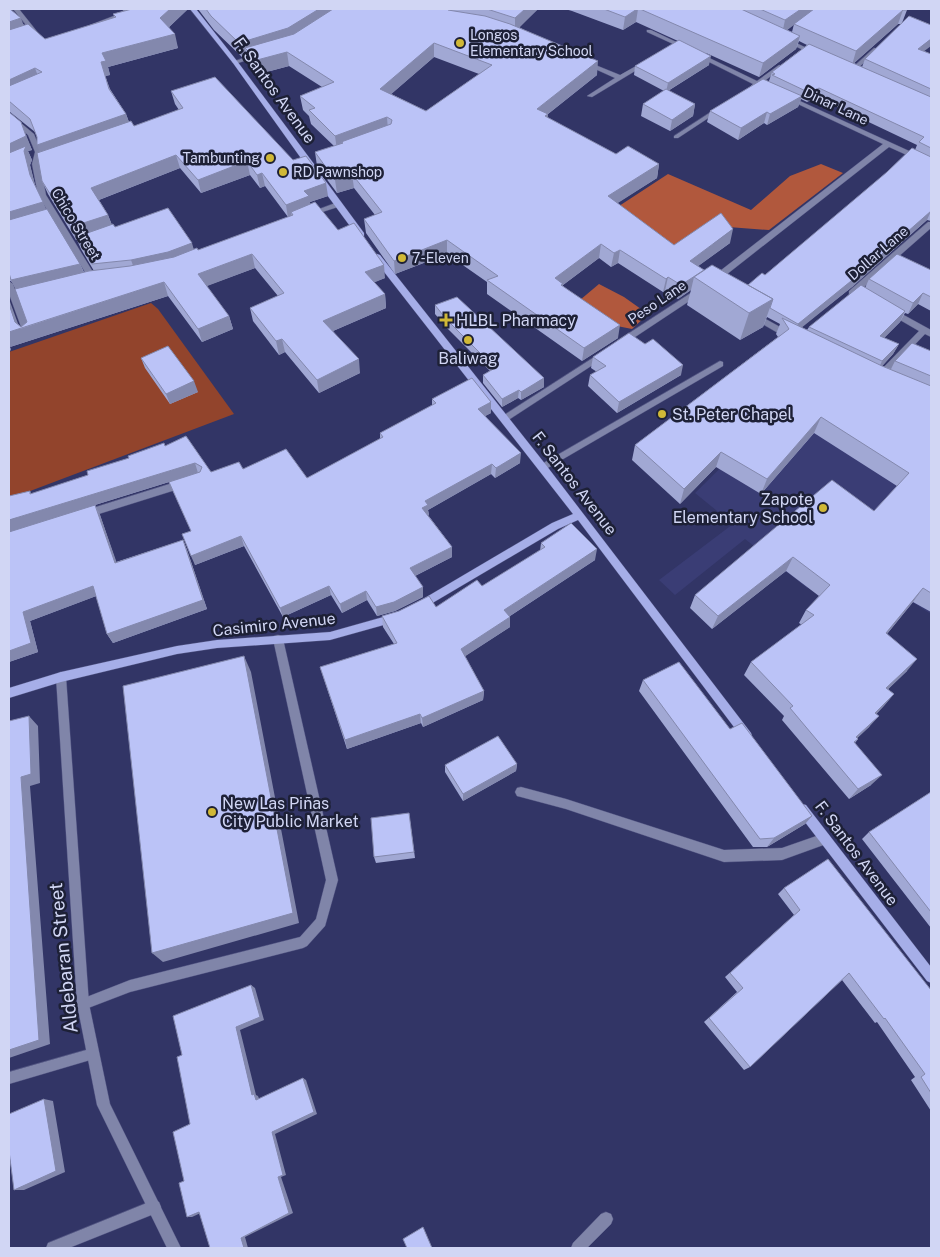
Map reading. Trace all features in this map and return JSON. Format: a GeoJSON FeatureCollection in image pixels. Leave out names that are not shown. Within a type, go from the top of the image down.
{"type":"FeatureCollection","features":[{"type":"Feature","properties":{"kind":"street"},"geometry":{"type":"LineString","coordinates":[[16,9],[44,42]]}},
{"type":"Feature","properties":{"kind":"street"},"geometry":{"type":"LineString","coordinates":[[81,29],[128,13],[125,9]]}},
{"type":"Feature","properties":{"kind":"street","name":"F. Santos Avenue"},"geometry":{"type":"LineString","coordinates":[[193,9],[235,62],[366,243]]}},
{"type":"Feature","properties":{"kind":"street","name":"Dinar Lane"},"geometry":{"type":"LineString","coordinates":[[649,31],[931,164]]}},
{"type":"Feature","properties":{"kind":"street"},"geometry":{"type":"LineString","coordinates":[[26,36],[35,32]]}},
{"type":"Feature","properties":{"kind":"street"},"geometry":{"type":"LineString","coordinates":[[790,33],[782,39],[820,55]]}},
{"type":"Feature","properties":{"kind":"street"},"geometry":{"type":"LineString","coordinates":[[669,48],[677,44]]}},
{"type":"Feature","properties":{"kind":"street"},"geometry":{"type":"LineString","coordinates":[[854,69],[880,44]]}},
{"type":"Feature","properties":{"kind":"street"},"geometry":{"type":"LineString","coordinates":[[796,54],[804,49]]}},
{"type":"Feature","properties":{"kind":"street"},"geometry":{"type":"LineString","coordinates":[[235,62],[268,52]]}},
{"type":"Feature","properties":{"kind":"street"},"geometry":{"type":"LineString","coordinates":[[590,96],[653,58]]}},
{"type":"Feature","properties":{"kind":"street"},"geometry":{"type":"LineString","coordinates":[[575,59],[620,78]]}},
{"type":"Feature","properties":{"kind":"street"},"geometry":{"type":"LineString","coordinates":[[750,89],[788,60]]}},
{"type":"Feature","properties":{"kind":"street"},"geometry":{"type":"LineString","coordinates":[[845,66],[862,73]]}},
{"type":"Feature","properties":{"kind":"street"},"geometry":{"type":"LineString","coordinates":[[676,137],[725,105]]}},
{"type":"Feature","properties":{"kind":"street","name":"Chico Street"},"geometry":{"type":"LineString","coordinates":[[9,115],[31,134],[42,196],[94,280],[104,279]]}},
{"type":"Feature","properties":{"kind":"street","name":"Peso Lane"},"geometry":{"type":"LineString","coordinates":[[504,419],[709,289],[888,144]]}},
{"type":"Feature","properties":{"kind":"street"},"geometry":{"type":"LineString","coordinates":[[309,163],[317,160]]}},
{"type":"Feature","properties":{"kind":"street"},"geometry":{"type":"LineString","coordinates":[[36,164],[46,162]]}},
{"type":"Feature","properties":{"kind":"street"},"geometry":{"type":"LineString","coordinates":[[301,218],[338,204]]}},
{"type":"Feature","properties":{"kind":"street"},"geometry":{"type":"LineString","coordinates":[[47,221],[56,218]]}},
{"type":"Feature","properties":{"kind":"street","name":"Dollar Lane"},"geometry":{"type":"LineString","coordinates":[[848,296],[931,224]]}},
{"type":"Feature","properties":{"kind":"street"},"geometry":{"type":"LineString","coordinates":[[74,246],[83,243]]}},
{"type":"Feature","properties":{"kind":"street","name":"F. Santos Avenue"},"geometry":{"type":"LineString","coordinates":[[372,251],[543,467],[754,746]]}},
{"type":"Feature","properties":{"kind":"street"},"geometry":{"type":"LineString","coordinates":[[86,282],[94,280]]}},
{"type":"Feature","properties":{"kind":"street"},"geometry":{"type":"LineString","coordinates":[[9,284],[20,298],[28,335]]}},
{"type":"Feature","properties":{"kind":"street"},"geometry":{"type":"LineString","coordinates":[[856,290],[864,295]]}},
{"type":"Feature","properties":{"kind":"street"},"geometry":{"type":"LineString","coordinates":[[881,305],[928,332],[874,376],[887,382]]}},
{"type":"Feature","properties":{"kind":"street"},"geometry":{"type":"LineString","coordinates":[[746,310],[795,339]]}},
{"type":"Feature","properties":{"kind":"street"},"geometry":{"type":"LineString","coordinates":[[543,467],[720,364]]}},
{"type":"Feature","properties":{"kind":"street"},"geometry":{"type":"LineString","coordinates":[[75,517],[189,482]]}},
{"type":"Feature","properties":{"kind":"street","name":"Casimiro Avenue"},"geometry":{"type":"LineString","coordinates":[[9,692],[61,677],[177,650],[217,644],[330,636],[399,616],[434,598],[555,526],[580,515]]}},
{"type":"Feature","properties":{"kind":"street"},"geometry":{"type":"LineString","coordinates":[[83,1004],[130,986],[303,942],[321,922],[332,880],[278,639]]}},
{"type":"Feature","properties":{"kind":"street","name":"Aldebaran Street"},"geometry":{"type":"LineString","coordinates":[[61,677],[83,1004],[104,1105],[174,1248]]}},
{"type":"Feature","properties":{"kind":"street"},"geometry":{"type":"LineString","coordinates":[[521,792],[566,804],[724,856],[782,854],[828,843]]}},
{"type":"Feature","properties":{"kind":"street","name":"F. Santos Avenue"},"geometry":{"type":"LineString","coordinates":[[796,800],[931,977]]}},
{"type":"Feature","properties":{"kind":"street"},"geometry":{"type":"LineString","coordinates":[[9,1078],[93,1054]]}},
{"type":"Feature","properties":{"kind":"street"},"geometry":{"type":"LineString","coordinates":[[53,1248],[154,1207]]}},
{"type":"Feature","properties":{"kind":"street"},"geometry":{"type":"LineString","coordinates":[[578,1248],[606,1219]]}},
{"type":"Feature","properties":{"kind":"shaded area"},"geometry":{"type":"Polygon","coordinates":[[[821,164],[843,173],[769,230],[715,226],[679,248],[660,246],[616,208],[668,174],[751,210],[790,176],[821,164]]]}},
{"type":"Feature","properties":{"kind":"shaded area"},"geometry":{"type":"Polygon","coordinates":[[[599,284],[624,297],[648,314],[632,329],[602,323],[580,300],[599,284]]]}},
{"type":"Feature","properties":{"kind":"shaded area"},"geometry":{"type":"Polygon","coordinates":[[[151,303],[158,309],[234,414],[9,499],[9,352],[151,303]]]}},
{"type":"Feature","properties":{"kind":"shaded area","name":"Zapote Elementary School"},"geometry":{"type":"Polygon","coordinates":[[[804,385],[931,454],[931,614],[843,558],[807,588],[745,539],[675,595],[659,580],[733,524],[695,493],[804,385]]]}},
{"type":"Feature","properties":{"kind":"building"},"geometry":{"type":"Polygon","coordinates":[[[10,9],[21,18],[9,22],[10,9]]]}},
{"type":"Feature","properties":{"kind":"building"},"geometry":{"type":"Polygon","coordinates":[[[132,9],[170,9],[160,18],[175,34],[102,53],[106,61],[101,62],[109,89],[126,114],[37,145],[37,137],[30,119],[9,101],[9,86],[42,72],[35,68],[9,80],[9,30],[28,24],[45,39],[116,17],[113,14],[132,9]]]}},
{"type":"Feature","properties":{"kind":"building"},"geometry":{"type":"Polygon","coordinates":[[[206,9],[319,9],[288,28],[239,43],[206,9]]]}},
{"type":"Feature","properties":{"kind":"building"},"geometry":{"type":"Polygon","coordinates":[[[333,9],[448,9],[485,16],[510,24],[598,61],[537,109],[548,114],[545,116],[616,154],[628,146],[659,164],[608,196],[674,245],[721,213],[733,229],[690,261],[704,270],[681,285],[668,277],[666,279],[620,250],[614,253],[601,244],[555,278],[563,284],[561,285],[620,325],[584,348],[487,280],[498,276],[447,240],[394,261],[364,219],[382,212],[352,174],[335,180],[315,152],[391,124],[392,120],[387,117],[335,136],[309,110],[315,108],[300,96],[334,82],[287,52],[257,60],[245,48],[294,34],[333,9]],[[434,43],[380,89],[426,111],[492,65],[434,43]]]}},
{"type":"Feature","properties":{"kind":"building"},"geometry":{"type":"Polygon","coordinates":[[[487,9],[525,9],[515,18],[487,9]]]}},
{"type":"Feature","properties":{"kind":"building"},"geometry":{"type":"Polygon","coordinates":[[[604,9],[637,9],[625,17],[604,9]]]}},
{"type":"Feature","properties":{"kind":"building"},"geometry":{"type":"Polygon","coordinates":[[[640,9],[741,9],[800,36],[763,63],[640,9]]]}},
{"type":"Feature","properties":{"kind":"building"},"geometry":{"type":"Polygon","coordinates":[[[760,9],[801,9],[785,20],[760,9]]]}},
{"type":"Feature","properties":{"kind":"building"},"geometry":{"type":"Polygon","coordinates":[[[814,9],[907,10],[903,10],[856,51],[794,24],[814,9]]]}},
{"type":"Feature","properties":{"kind":"building"},"geometry":{"type":"Polygon","coordinates":[[[909,16],[931,25],[931,39],[918,49],[931,54],[931,89],[865,59],[909,16]]]}},
{"type":"Feature","properties":{"kind":"building"},"geometry":{"type":"Polygon","coordinates":[[[679,40],[711,56],[668,83],[635,66],[679,40]]]}},
{"type":"Feature","properties":{"kind":"building"},"geometry":{"type":"Polygon","coordinates":[[[809,44],[931,97],[931,148],[919,142],[924,137],[819,88],[810,93],[772,75],[775,74],[772,72],[809,44]]]}},
{"type":"Feature","properties":{"kind":"building"},"geometry":{"type":"Polygon","coordinates":[[[215,77],[293,160],[306,156],[326,183],[304,191],[309,196],[286,205],[262,173],[257,175],[247,161],[198,180],[176,155],[91,188],[108,215],[71,227],[42,181],[37,153],[131,121],[134,126],[183,108],[171,91],[215,77]]]}},
{"type":"Feature","properties":{"kind":"building"},"geometry":{"type":"Polygon","coordinates":[[[763,79],[802,96],[770,114],[767,112],[741,128],[710,111],[763,79]]]}},
{"type":"Feature","properties":{"kind":"building"},"geometry":{"type":"Polygon","coordinates":[[[666,89],[695,104],[672,120],[643,104],[666,89]]]}},
{"type":"Feature","properties":{"kind":"building"},"geometry":{"type":"Polygon","coordinates":[[[9,112],[21,122],[26,136],[9,144],[9,112]]]}},
{"type":"Feature","properties":{"kind":"building"},"geometry":{"type":"Polygon","coordinates":[[[26,146],[24,151],[30,175],[43,202],[9,212],[9,153],[26,146]]]}},
{"type":"Feature","properties":{"kind":"building"},"geometry":{"type":"Polygon","coordinates":[[[912,148],[931,157],[931,211],[856,277],[798,324],[770,308],[773,299],[748,285],[762,273],[765,275],[887,172],[912,148]]]}},
{"type":"Feature","properties":{"kind":"building"},"geometry":{"type":"Polygon","coordinates":[[[315,202],[338,230],[354,223],[384,265],[365,272],[385,294],[323,321],[359,359],[317,380],[282,339],[276,341],[250,308],[284,293],[252,254],[198,274],[229,316],[198,329],[164,282],[9,332],[9,304],[15,322],[21,327],[27,322],[15,289],[89,271],[130,266],[174,257],[293,215],[291,212],[315,202]]]}},
{"type":"Feature","properties":{"kind":"building"},"geometry":{"type":"Polygon","coordinates":[[[168,208],[192,243],[168,252],[131,260],[92,264],[76,237],[113,224],[115,227],[168,208]]]}},
{"type":"Feature","properties":{"kind":"building"},"geometry":{"type":"Polygon","coordinates":[[[47,209],[80,264],[11,280],[9,273],[9,220],[47,209]]]}},
{"type":"Feature","properties":{"kind":"building"},"geometry":{"type":"Polygon","coordinates":[[[897,254],[931,270],[931,297],[923,293],[913,303],[869,279],[897,254]]]}},
{"type":"Feature","properties":{"kind":"building"},"geometry":{"type":"Polygon","coordinates":[[[712,265],[773,299],[749,313],[694,277],[712,265]]]}},
{"type":"Feature","properties":{"kind":"building"},"geometry":{"type":"Polygon","coordinates":[[[861,285],[905,311],[880,336],[899,344],[882,361],[809,327],[861,285]]]}},
{"type":"Feature","properties":{"kind":"building"},"geometry":{"type":"Polygon","coordinates":[[[457,297],[544,378],[521,392],[519,390],[502,399],[483,375],[495,368],[446,319],[435,305],[457,297]]]}},
{"type":"Feature","properties":{"kind":"building"},"geometry":{"type":"Polygon","coordinates":[[[782,318],[882,366],[931,386],[931,593],[923,588],[886,633],[917,659],[886,688],[894,694],[875,713],[879,716],[856,737],[858,739],[854,742],[882,775],[858,789],[790,708],[793,706],[751,662],[814,615],[806,610],[830,585],[793,557],[718,616],[695,595],[832,480],[874,511],[909,473],[821,417],[767,479],[721,452],[684,489],[635,445],[789,329],[782,318]]]}},
{"type":"Feature","properties":{"kind":"building"},"geometry":{"type":"Polygon","coordinates":[[[629,333],[645,344],[653,339],[683,365],[619,402],[590,375],[606,366],[593,357],[629,333]]]}},
{"type":"Feature","properties":{"kind":"building"},"geometry":{"type":"Polygon","coordinates":[[[912,343],[931,351],[931,376],[895,361],[912,343]]]}},
{"type":"Feature","properties":{"kind":"building"},"geometry":{"type":"Polygon","coordinates":[[[168,346],[194,381],[166,394],[141,358],[168,346]]]}},
{"type":"Feature","properties":{"kind":"building"},"geometry":{"type":"Polygon","coordinates":[[[472,378],[491,402],[478,409],[521,453],[496,468],[492,464],[425,501],[428,505],[422,508],[452,547],[410,568],[423,587],[394,602],[376,607],[366,591],[340,604],[329,586],[280,608],[241,536],[191,556],[182,534],[191,531],[169,482],[200,472],[202,467],[195,463],[9,520],[9,496],[30,491],[30,494],[88,475],[87,471],[129,458],[128,456],[164,443],[165,446],[186,436],[211,472],[239,462],[243,469],[286,449],[307,478],[383,437],[380,433],[436,403],[432,399],[472,378]]]}},
{"type":"Feature","properties":{"kind":"building"},"geometry":{"type":"Polygon","coordinates":[[[95,505],[115,563],[183,540],[203,600],[107,634],[93,586],[23,612],[31,643],[9,651],[9,532],[95,505]]]}},
{"type":"Feature","properties":{"kind":"building"},"geometry":{"type":"Polygon","coordinates":[[[571,523],[597,549],[504,610],[510,617],[461,649],[484,691],[422,718],[420,714],[345,740],[320,667],[397,643],[382,616],[399,611],[429,596],[436,607],[477,580],[482,586],[545,547],[541,543],[571,523]]]}},
{"type":"Feature","properties":{"kind":"building","name":"New Las Piñas City Public Market"},"geometry":{"type":"Polygon","coordinates":[[[244,656],[293,913],[152,953],[123,686],[244,656]]]}},
{"type":"Feature","properties":{"kind":"building"},"geometry":{"type":"Polygon","coordinates":[[[679,662],[730,729],[742,723],[812,816],[774,838],[760,839],[643,680],[679,662]]]}},
{"type":"Feature","properties":{"kind":"building"},"geometry":{"type":"Polygon","coordinates":[[[29,716],[31,774],[21,777],[39,1040],[9,1050],[9,721],[29,716]]]}},
{"type":"Feature","properties":{"kind":"building"},"geometry":{"type":"Polygon","coordinates":[[[498,736],[517,764],[463,794],[445,765],[498,736]]]}},
{"type":"Feature","properties":{"kind":"building"},"geometry":{"type":"Polygon","coordinates":[[[931,792],[931,912],[869,832],[931,792]]]}},
{"type":"Feature","properties":{"kind":"building"},"geometry":{"type":"Polygon","coordinates":[[[409,813],[414,852],[374,857],[371,818],[409,813]]]}},
{"type":"Feature","properties":{"kind":"building"},"geometry":{"type":"Polygon","coordinates":[[[828,859],[931,990],[931,1093],[921,1077],[925,1074],[885,1018],[849,973],[750,1067],[709,1018],[743,988],[730,973],[800,910],[784,888],[828,859]]]}},
{"type":"Feature","properties":{"kind":"building"},"geometry":{"type":"Polygon","coordinates":[[[251,985],[260,1017],[236,1027],[252,1095],[254,1094],[256,1100],[303,1078],[314,1112],[272,1132],[283,1175],[278,1177],[289,1213],[241,1238],[244,1248],[210,1248],[199,1212],[187,1217],[179,1183],[184,1181],[173,1132],[190,1124],[177,1057],[182,1055],[173,1016],[251,985]]]}},
{"type":"Feature","properties":{"kind":"building"},"geometry":{"type":"Polygon","coordinates":[[[44,1099],[56,1171],[14,1190],[9,1151],[9,1114],[44,1099]]]}},
{"type":"Feature","properties":{"kind":"building"},"geometry":{"type":"Polygon","coordinates":[[[423,1227],[432,1248],[407,1248],[403,1239],[423,1227]]]}},
{"type":"Feature","properties":{"kind":"place","name":"Longos Elementary School"},"geometry":{"type":"Point","coordinates":[460,43]}},
{"type":"Feature","properties":{"kind":"place","name":"Tambunting"},"geometry":{"type":"Point","coordinates":[270,158]}},
{"type":"Feature","properties":{"kind":"place","name":"RD Pawnshop"},"geometry":{"type":"Point","coordinates":[283,172]}},
{"type":"Feature","properties":{"kind":"place","name":"7-Eleven"},"geometry":{"type":"Point","coordinates":[402,258]}},
{"type":"Feature","properties":{"kind":"place","name":"HLBL Pharmacy"},"geometry":{"type":"Point","coordinates":[446,320]}},
{"type":"Feature","properties":{"kind":"place","name":"Baliwag"},"geometry":{"type":"Point","coordinates":[468,340]}},
{"type":"Feature","properties":{"kind":"place","name":"St. Peter Chapel"},"geometry":{"type":"Point","coordinates":[662,414]}},
{"type":"Feature","properties":{"kind":"place","name":"Zapote Elementary School"},"geometry":{"type":"Point","coordinates":[823,508]}},
{"type":"Feature","properties":{"kind":"place","name":"New Las Piñas City Public Market"},"geometry":{"type":"Point","coordinates":[212,812]}}]}
